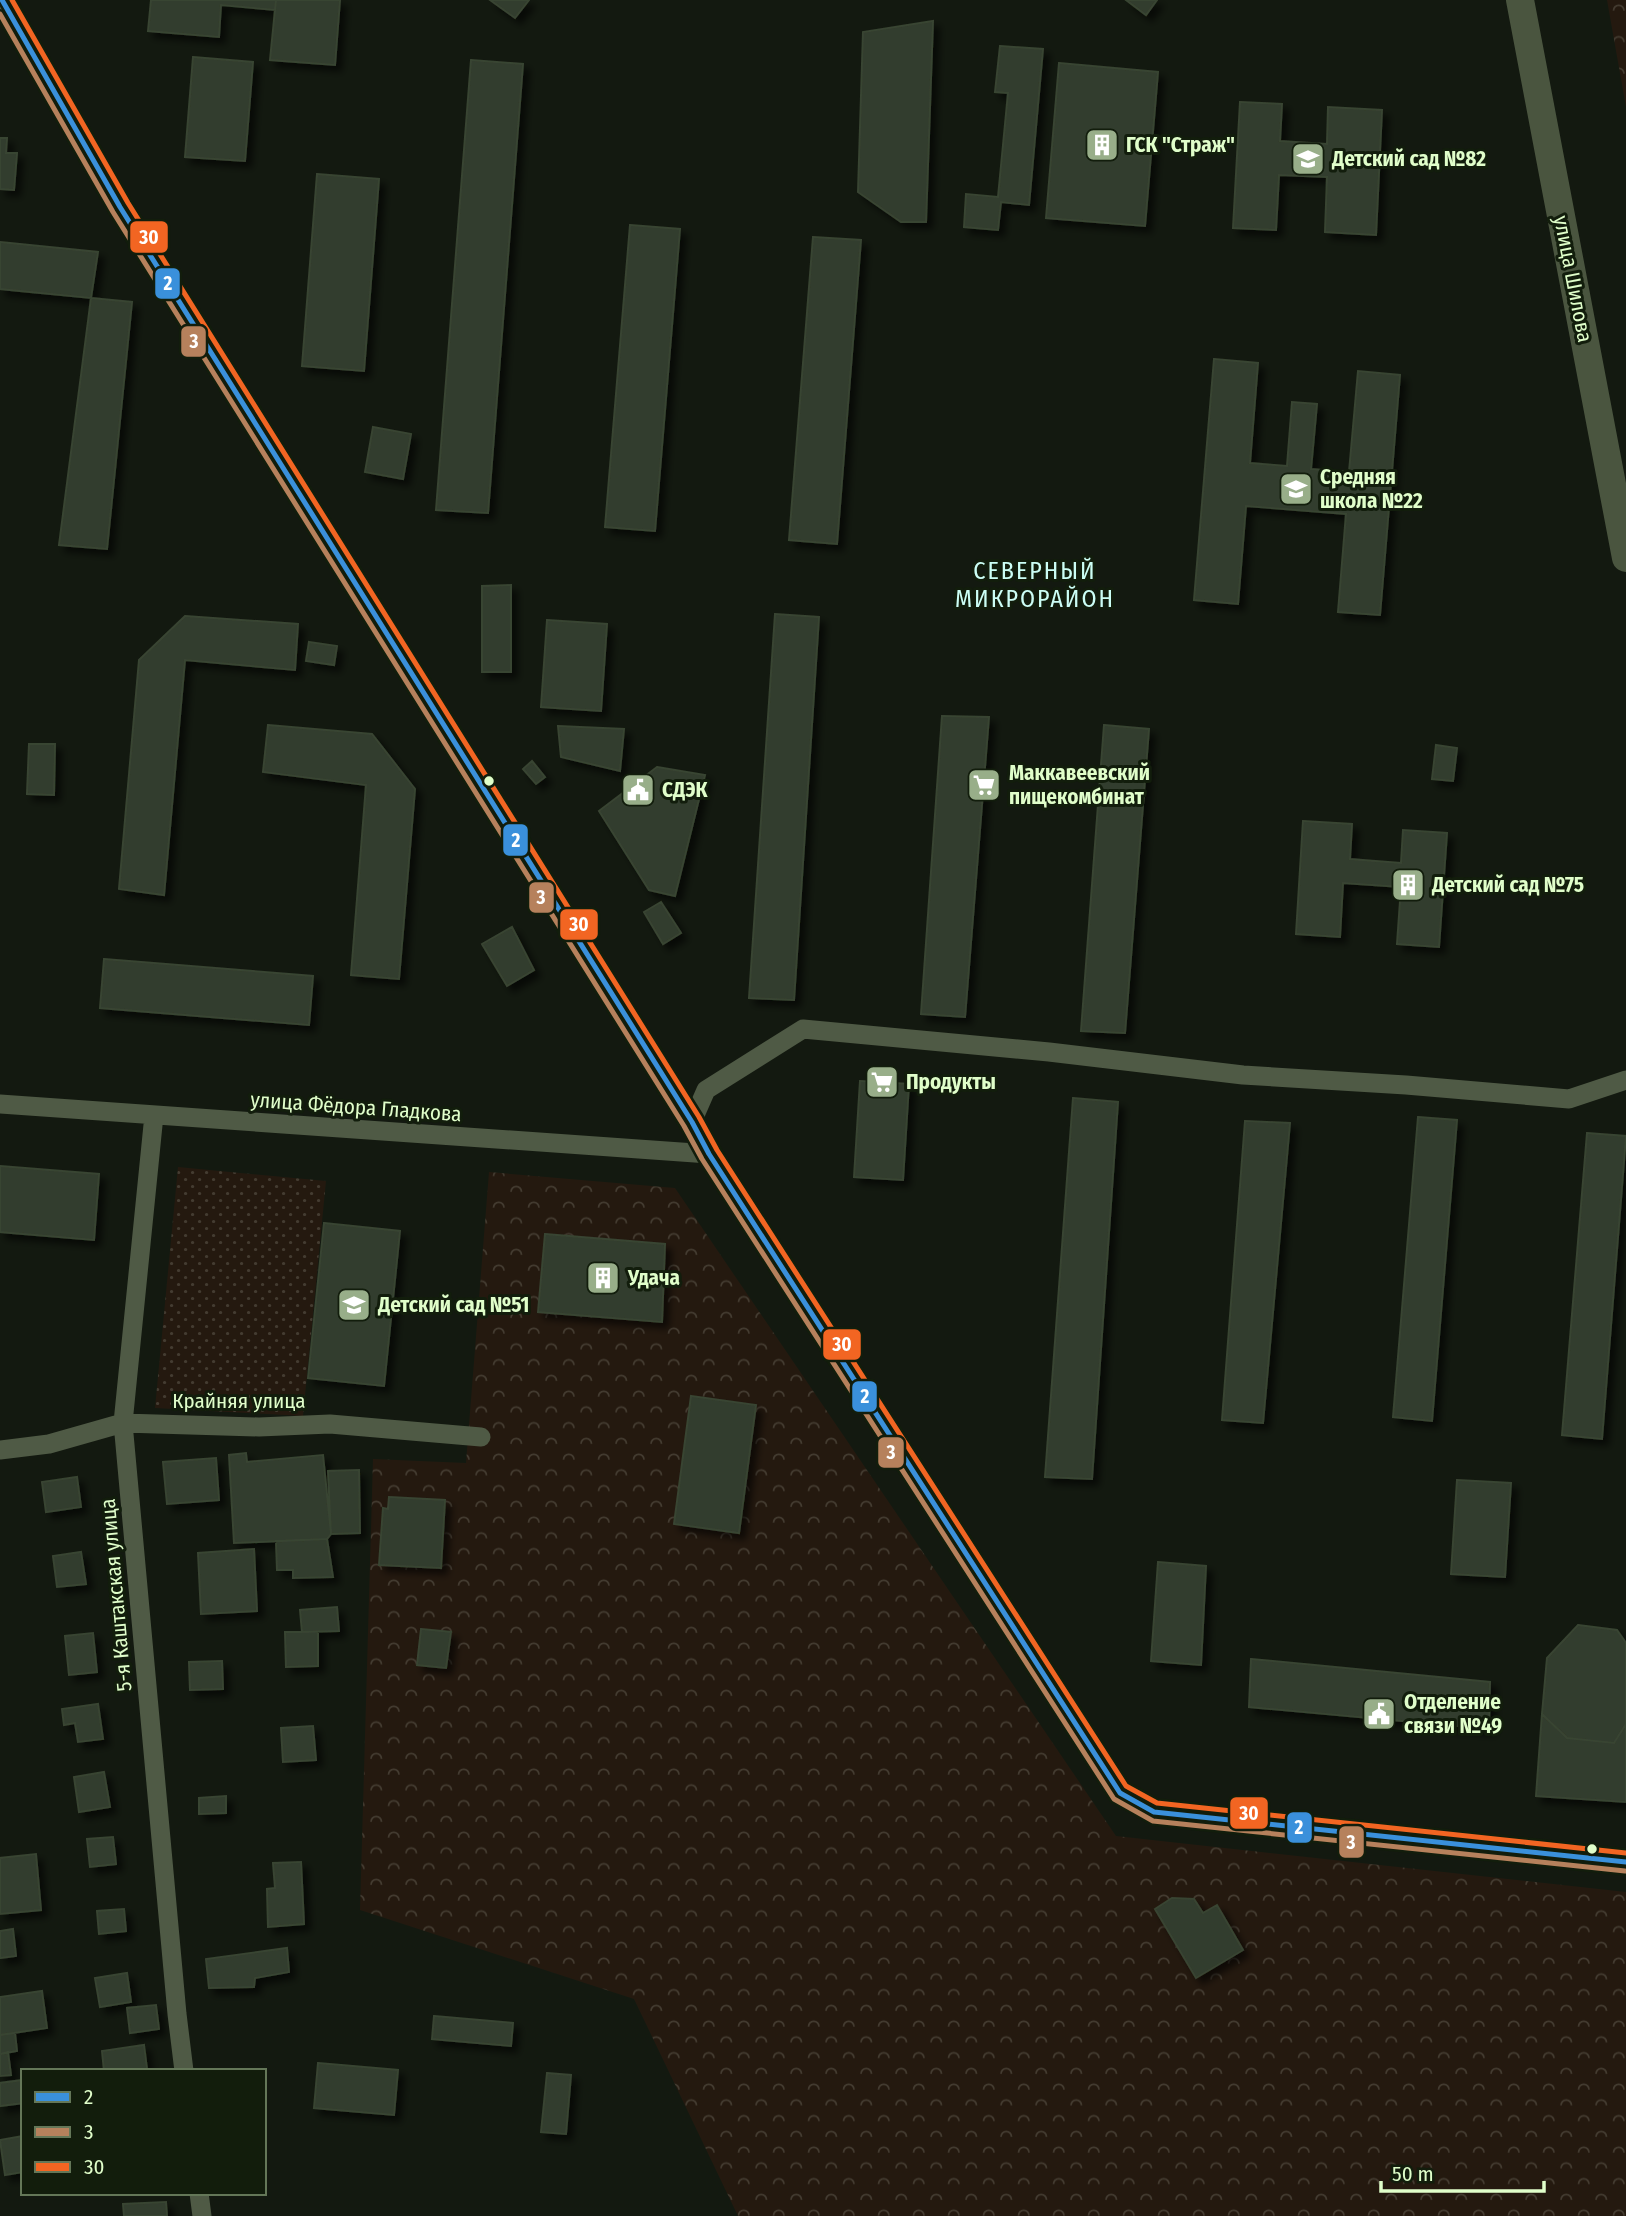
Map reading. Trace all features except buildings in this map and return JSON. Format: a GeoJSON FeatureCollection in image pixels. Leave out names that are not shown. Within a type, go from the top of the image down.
{"type":"FeatureCollection","features":[{"type":"Feature","properties":{"kind":"main road","name":"улица Шилова"},"geometry":{"type":"LineString","coordinates":[[1520,0],[1626,558]]}},
{"type":"Feature","properties":{"kind":"street"},"geometry":{"type":"LineString","coordinates":[[2,0],[120,207],[709,1154],[1120,1793],[1154,1812],[1626,1862]]}},
{"type":"Feature","properties":{"kind":"street"},"geometry":{"type":"LineString","coordinates":[[691,1122],[705,1090],[803,1030],[1049,1052],[1243,1074],[1569,1099],[1626,1080]]}},
{"type":"Feature","properties":{"kind":"street","name":"улица Фёдора Гладкова"},"geometry":{"type":"LineString","coordinates":[[0,1104],[709,1154]]}},
{"type":"Feature","properties":{"kind":"street","name":"5-я Каштакская улица"},"geometry":{"type":"LineString","coordinates":[[154,1115],[124,1423],[184,2069]]}},
{"type":"Feature","properties":{"kind":"street","name":"Крайняя улица"},"geometry":{"type":"LineString","coordinates":[[0,1450],[49,1444],[124,1423],[259,1427],[331,1424],[481,1437]]}},
{"type":"Feature","properties":{"kind":"street"},"geometry":{"type":"LineString","coordinates":[[199,2195],[202,2216]]}},
{"type":"Feature","properties":{"kind":"green space"},"geometry":{"type":"Polygon","coordinates":[[[1607,0],[1626,0],[1626,107],[1607,0]]]}},
{"type":"Feature","properties":{"kind":"green space"},"geometry":{"type":"Polygon","coordinates":[[[178,1167],[326,1181],[303,1416],[155,1408],[178,1167]]]}},
{"type":"Feature","properties":{"kind":"green space"},"geometry":{"type":"Polygon","coordinates":[[[489,1172],[675,1188],[1116,1836],[1626,1892],[1626,2216],[738,2216],[634,1999],[360,1910],[373,1459],[466,1463],[489,1172]]]}},
{"type":"Feature","properties":{"kind":"transit line","name":"2"},"geometry":{"type":"LineString","coordinates":[[2,0],[120,207],[692,1122],[709,1154],[1120,1793],[1154,1812],[1626,1862]]}},
{"type":"Feature","properties":{"kind":"transit line","name":"30"},"geometry":{"type":"LineString","coordinates":[[12,0],[128,203],[699,1117],[717,1150],[1126,1786],[1157,1803],[1626,1853]]}},
{"type":"Feature","properties":{"kind":"transit line","name":"3"},"geometry":{"type":"LineString","coordinates":[[0,14],[113,212],[684,1126],[702,1159],[1114,1799],[1153,1821],[1625,1871]]}},
{"type":"Feature","properties":{"kind":"place","name":"ГСК \"Страж\""},"geometry":{"type":"Point","coordinates":[1102,145]}},
{"type":"Feature","properties":{"kind":"place","name":"Детский сад №82"},"geometry":{"type":"Point","coordinates":[1308,159]}},
{"type":"Feature","properties":{"kind":"place","name":"Средняя школа №22"},"geometry":{"type":"Point","coordinates":[1296,489]}},
{"type":"Feature","properties":{"kind":"place","name":"Маккавеевский пищекомбинат"},"geometry":{"type":"Point","coordinates":[984,785]}},
{"type":"Feature","properties":{"kind":"place","name":"СДЭК"},"geometry":{"type":"Point","coordinates":[638,790]}},
{"type":"Feature","properties":{"kind":"place","name":"Детский сад №75"},"geometry":{"type":"Point","coordinates":[1408,885]}},
{"type":"Feature","properties":{"kind":"place","name":"Продукты"},"geometry":{"type":"Point","coordinates":[882,1082]}},
{"type":"Feature","properties":{"kind":"place","name":"Удача"},"geometry":{"type":"Point","coordinates":[603,1278]}},
{"type":"Feature","properties":{"kind":"place","name":"Детский сад №51"},"geometry":{"type":"Point","coordinates":[354,1305]}},
{"type":"Feature","properties":{"kind":"place","name":"Отделение связи №49"},"geometry":{"type":"Point","coordinates":[1379,1714]}},
{"type":"Feature","properties":{"kind":"district","name":"СЕВЕРНЫЙ МИКРОРАЙОН"},"geometry":{"type":"Point","coordinates":[1035,585]}}]}
